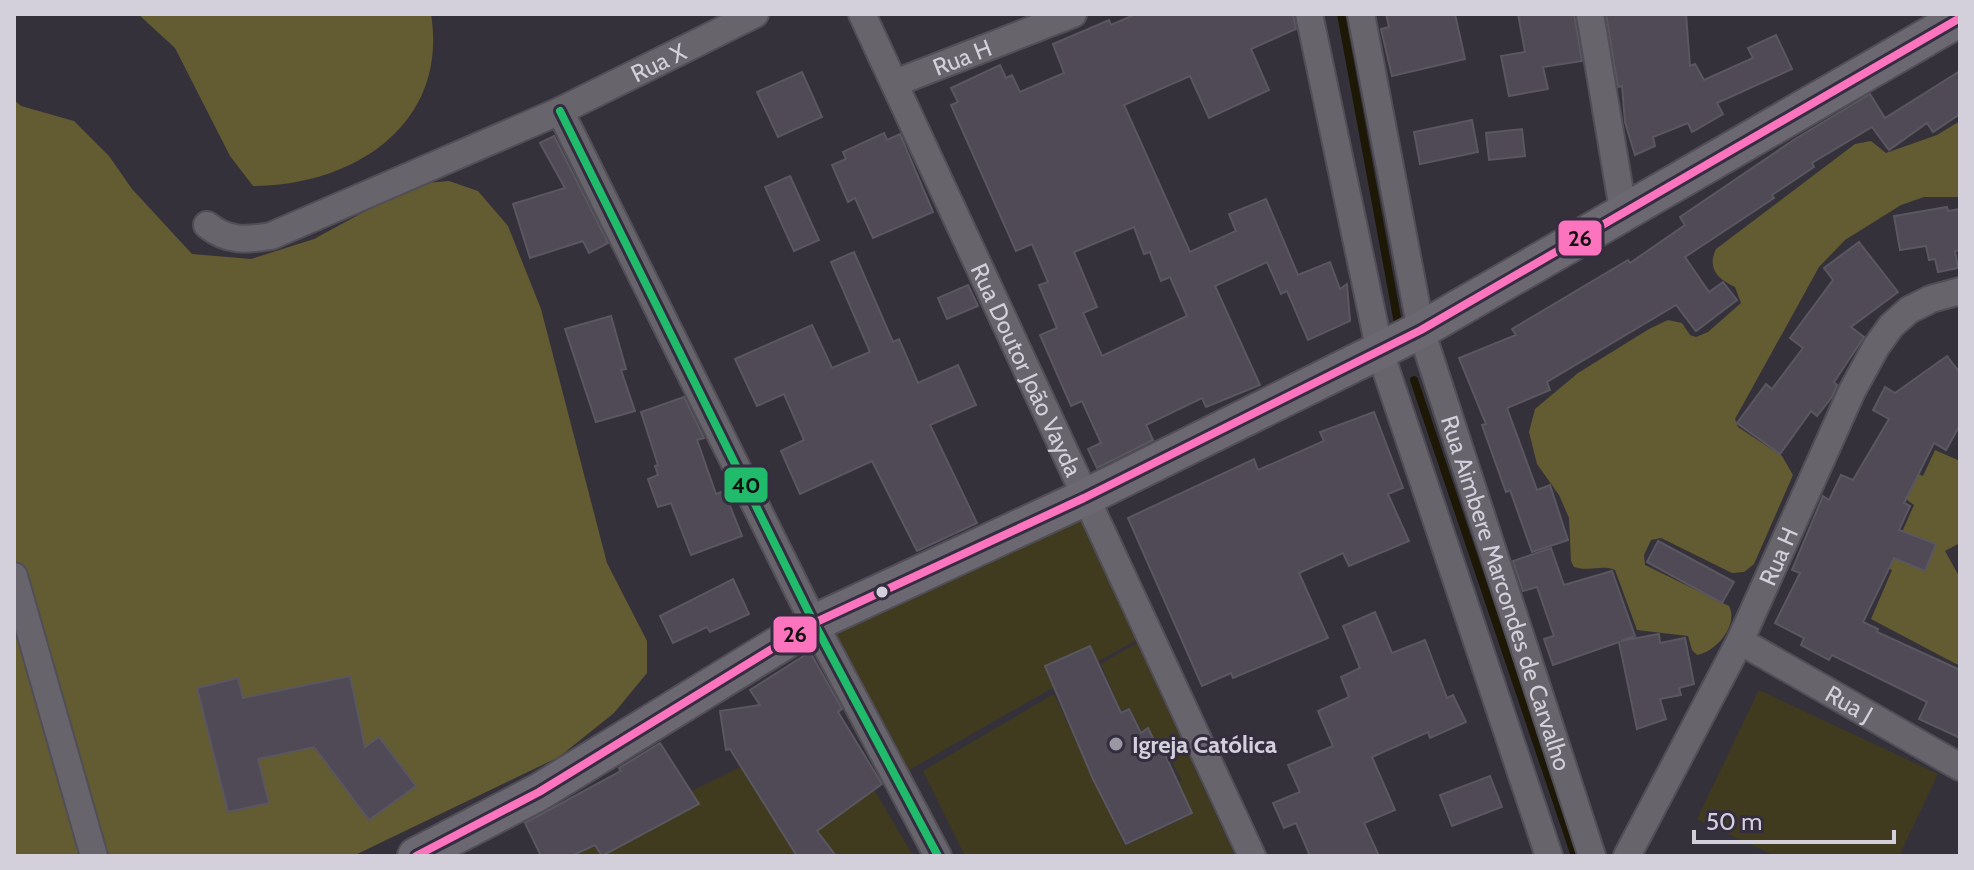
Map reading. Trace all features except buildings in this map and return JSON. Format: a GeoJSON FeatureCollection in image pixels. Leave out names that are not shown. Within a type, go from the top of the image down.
{"type":"FeatureCollection","features":[{"type":"Feature","properties":{"kind":"main road"},"geometry":{"type":"LineString","coordinates":[[416,856],[539,792],[814,623],[1084,498],[1421,330],[1623,210],[1960,18]]}},
{"type":"Feature","properties":{"kind":"street","name":"Rua X"},"geometry":{"type":"LineString","coordinates":[[207,225],[220,236],[243,240],[271,236],[560,111],[755,14]]}},
{"type":"Feature","properties":{"kind":"street","name":"Rua Doutor João Vayda"},"geometry":{"type":"LineString","coordinates":[[862,14],[1252,856]]}},
{"type":"Feature","properties":{"kind":"street","name":"Rua H"},"geometry":{"type":"LineString","coordinates":[[895,83],[1073,14]]}},
{"type":"Feature","properties":{"kind":"street","name":"Rua Aimbere Marcondes de Carvalho"},"geometry":{"type":"LineString","coordinates":[[1309,14],[1380,352],[1549,856]]}},
{"type":"Feature","properties":{"kind":"street","name":"Rua Aimbere Marcondes de Carvalho"},"geometry":{"type":"LineString","coordinates":[[1361,14],[1421,330],[1592,856]]}},
{"type":"Feature","properties":{"kind":"street"},"geometry":{"type":"LineString","coordinates":[[1590,14],[1623,210]]}},
{"type":"Feature","properties":{"kind":"street"},"geometry":{"type":"LineString","coordinates":[[560,111],[814,623],[938,856]]}},
{"type":"Feature","properties":{"kind":"street","name":"Rua H"},"geometry":{"type":"LineString","coordinates":[[1627,856],[1740,641],[1852,391],[1876,347],[1891,326],[1909,310],[1931,299],[1960,291]]}},
{"type":"Feature","properties":{"kind":"street"},"geometry":{"type":"LineString","coordinates":[[14,576],[94,856]]}},
{"type":"Feature","properties":{"kind":"street","name":"Rua J"},"geometry":{"type":"LineString","coordinates":[[1740,641],[1960,767]]}},
{"type":"Feature","properties":{"kind":"shaded area"},"geometry":{"type":"Polygon","coordinates":[[[138,14],[431,14],[433,53],[425,88],[409,117],[386,142],[358,161],[326,175],[290,183],[253,186],[230,156],[175,48],[138,14]]]}},
{"type":"Feature","properties":{"kind":"shaded area"},"geometry":{"type":"Polygon","coordinates":[[[14,100],[21,106],[74,121],[109,156],[132,189],[192,254],[251,259],[314,239],[415,184],[449,181],[478,191],[508,226],[541,309],[607,563],[647,641],[647,673],[614,713],[559,757],[353,856],[14,856],[14,100]]]}},
{"type":"Feature","properties":{"kind":"shaded area"},"geometry":{"type":"Polygon","coordinates":[[[1960,121],[1960,197],[1924,197],[1901,205],[1845,240],[1819,267],[1735,419],[1738,427],[1782,456],[1793,475],[1754,564],[1744,572],[1732,573],[1661,538],[1651,540],[1644,555],[1645,565],[1729,606],[1731,621],[1724,636],[1711,649],[1697,655],[1688,636],[1637,630],[1615,570],[1574,567],[1571,561],[1569,518],[1559,495],[1537,464],[1529,432],[1535,409],[1578,373],[1668,320],[1682,323],[1690,335],[1696,337],[1708,332],[1741,303],[1735,287],[1715,272],[1713,256],[1716,249],[1855,144],[1871,141],[1886,153],[1937,135],[1960,121]]]}},
{"type":"Feature","properties":{"kind":"shaded area"},"geometry":{"type":"Polygon","coordinates":[[[1935,450],[1960,461],[1960,543],[1945,551],[1960,578],[1960,666],[1871,619],[1892,570],[1877,561],[1902,532],[1914,505],[1903,497],[1916,473],[1923,476],[1935,450]]]}},
{"type":"Feature","properties":{"kind":"shaded area"},"geometry":{"type":"Polygon","coordinates":[[[1079,507],[1141,637],[909,770],[831,624],[1079,507]]]}},
{"type":"Feature","properties":{"kind":"shaded area"},"geometry":{"type":"Polygon","coordinates":[[[1137,643],[1235,856],[965,856],[923,771],[1054,694],[1125,846],[1193,814],[1178,783],[1182,781],[1165,748],[1160,750],[1148,727],[1142,731],[1129,707],[1121,711],[1101,664],[1137,643]]]}},
{"type":"Feature","properties":{"kind":"shaded area"},"geometry":{"type":"Polygon","coordinates":[[[1759,690],[1938,774],[1899,856],[1775,856],[1697,819],[1759,690]]]}},
{"type":"Feature","properties":{"kind":"shaded area"},"geometry":{"type":"Polygon","coordinates":[[[834,721],[913,856],[556,856],[576,848],[834,721]]]}},
{"type":"Feature","properties":{"kind":"waterway"},"geometry":{"type":"LineString","coordinates":[[1341,14],[1398,323]]}},
{"type":"Feature","properties":{"kind":"waterway"},"geometry":{"type":"LineString","coordinates":[[1414,380],[1575,856]]}},
{"type":"Feature","properties":{"kind":"transit line","name":"26"},"geometry":{"type":"LineString","coordinates":[[416,856],[539,792],[814,623],[1084,498],[1421,330],[1960,18]]}},
{"type":"Feature","properties":{"kind":"transit line","name":"40"},"geometry":{"type":"LineString","coordinates":[[560,111],[814,623],[938,856]]}},
{"type":"Feature","properties":{"kind":"place","name":"Igreja Católica"},"geometry":{"type":"Point","coordinates":[1116,744]}}]}
